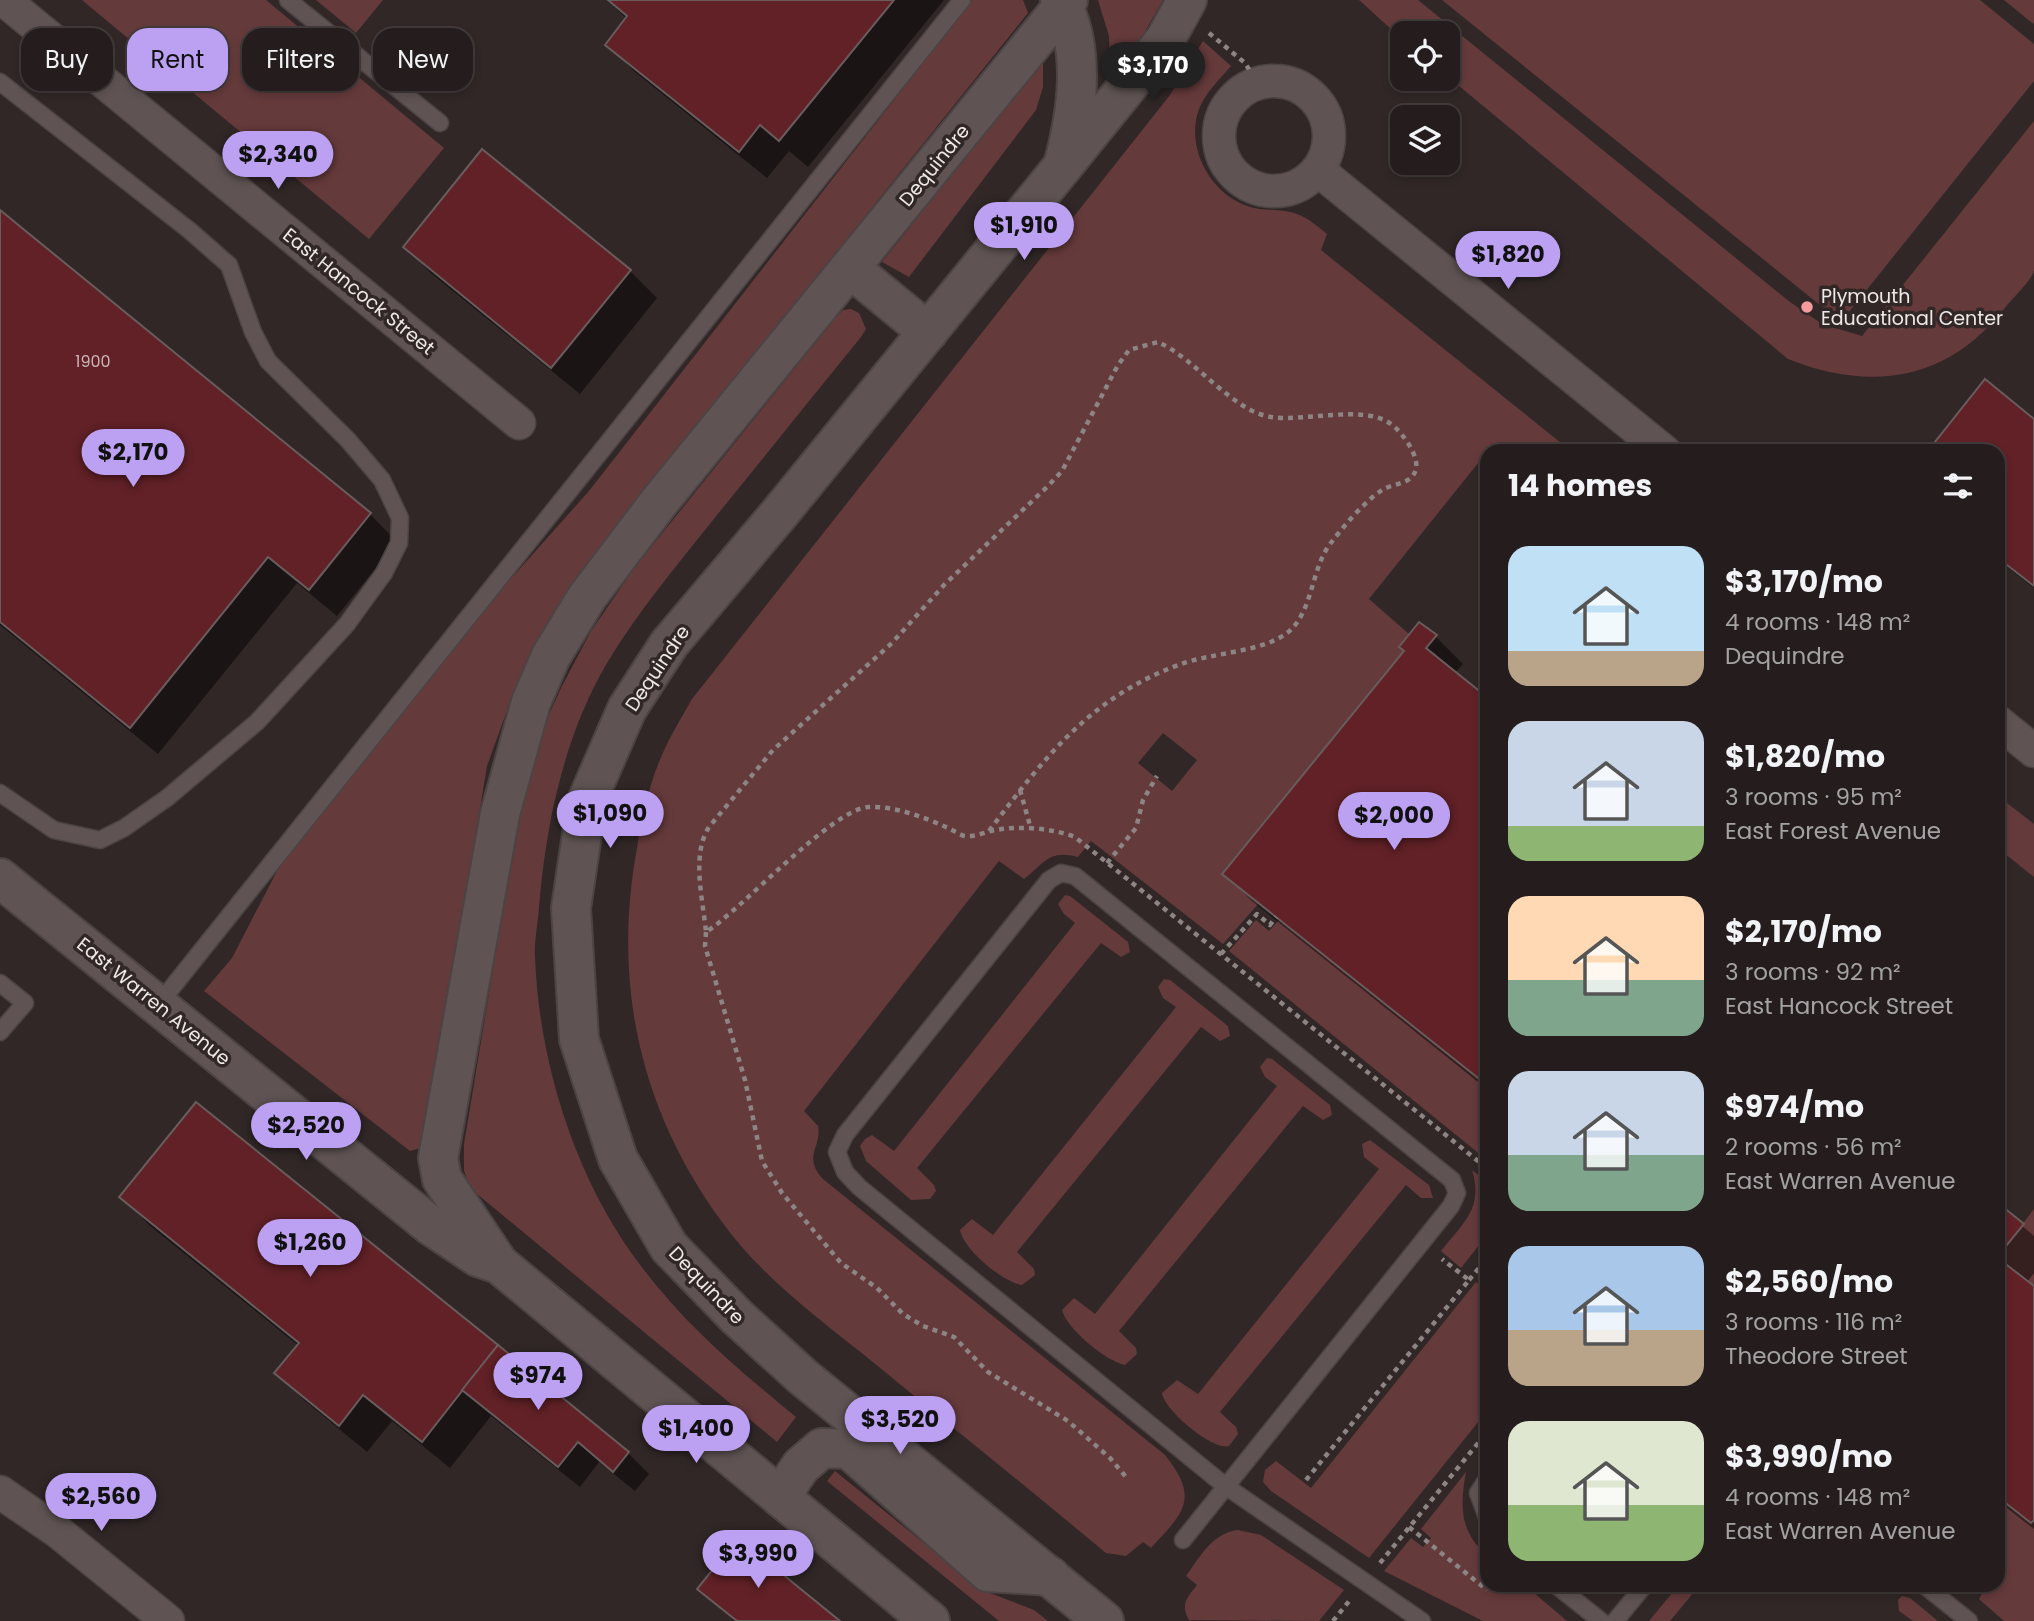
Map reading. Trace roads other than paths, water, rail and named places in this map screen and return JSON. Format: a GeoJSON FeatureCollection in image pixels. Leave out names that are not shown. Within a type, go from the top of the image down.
{"type":"FeatureCollection","features":[{"type":"Feature","properties":{"kind":"main road"},"geometry":{"type":"LineString","coordinates":[[1063,166],[1073,127],[1077,72],[1064,2]]}},
{"type":"Feature","properties":{"kind":"main road","name":"Dequindre"},"geometry":{"type":"LineString","coordinates":[[499,1264],[442,1179],[438,1158],[500,814],[531,702],[551,656],[587,597],[659,502],[1064,2]]}},
{"type":"Feature","properties":{"kind":"main road","name":"Dequindre"},"geometry":{"type":"LineString","coordinates":[[1050,1576],[841,1410],[737,1317],[669,1247],[618,1159],[579,1039],[571,908],[587,801],[627,709],[669,644],[928,332],[1165,40],[1195,14]]}},
{"type":"Feature","properties":{"kind":"main road"},"geometry":{"type":"LineString","coordinates":[[850,268],[928,332]]}},
{"type":"Feature","properties":{"kind":"main road","name":"East Warren Avenue"},"geometry":{"type":"LineString","coordinates":[[0,878],[440,1233],[478,1257],[499,1264],[930,1621]]}},
{"type":"Feature","properties":{"kind":"main road"},"geometry":{"type":"LineString","coordinates":[[780,1497],[801,1466],[821,1448],[849,1450],[988,1572],[1050,1576],[1104,1621]]}},
{"type":"Feature","properties":{"kind":"street","name":"East Hancock Street"},"geometry":{"type":"LineString","coordinates":[[4,0],[519,423]]}},
{"type":"Feature","properties":{"kind":"street"},"geometry":{"type":"LineString","coordinates":[[1275,80],[1292,83],[1308,91],[1320,104],[1328,120],[1330,138],[1327,155],[1318,170],[1304,183],[1286,191],[1258,188],[1233,174],[1223,158],[1219,139],[1221,120],[1229,103],[1241,90],[1257,82],[1275,80]]}},
{"type":"Feature","properties":{"kind":"street"},"geometry":{"type":"LineString","coordinates":[[1318,170],[1655,444]]}},
{"type":"Feature","properties":{"kind":"street"},"geometry":{"type":"LineString","coordinates":[[2005,728],[2034,751]]}},
{"type":"Feature","properties":{"kind":"street"},"geometry":{"type":"LineString","coordinates":[[0,1492],[57,1531],[168,1621]]}},
{"type":"Feature","properties":{"kind":"lane"},"geometry":{"type":"LineString","coordinates":[[288,0],[440,123]]}},
{"type":"Feature","properties":{"kind":"lane"},"geometry":{"type":"LineString","coordinates":[[158,1005],[962,0]]}},
{"type":"Feature","properties":{"kind":"lane"},"geometry":{"type":"LineString","coordinates":[[0,82],[189,230],[229,265],[253,332],[268,360],[357,450],[382,480],[400,517],[399,543],[384,573],[346,624],[257,722],[167,798],[124,828],[100,840],[54,830],[0,793]]}},
{"type":"Feature","properties":{"kind":"lane"},"geometry":{"type":"LineString","coordinates":[[1183,1540],[1224,1485],[1422,1243],[1451,1206],[1457,1193],[1452,1180],[1075,876],[1061,873],[1049,880],[845,1135],[837,1152],[845,1172],[859,1187],[1224,1485],[1418,1620]]}},
{"type":"Feature","properties":{"kind":"lane"},"geometry":{"type":"LineString","coordinates":[[0,983],[25,1003],[0,1032]]}},
{"type":"Feature","properties":{"kind":"lane"},"geometry":{"type":"LineString","coordinates":[[1565,1592],[1601,1621]]}},
{"type":"Feature","properties":{"kind":"lane"},"geometry":{"type":"LineString","coordinates":[[1615,1621],[1639,1592]]}},
{"type":"Feature","properties":{"kind":"lane"},"geometry":{"type":"LineString","coordinates":[[1933,1592],[1969,1621]]}},
{"type":"Feature","properties":{"kind":"place","name":"Plymouth Educational Center"},"geometry":{"type":"Point","coordinates":[1807,307]}}]}
